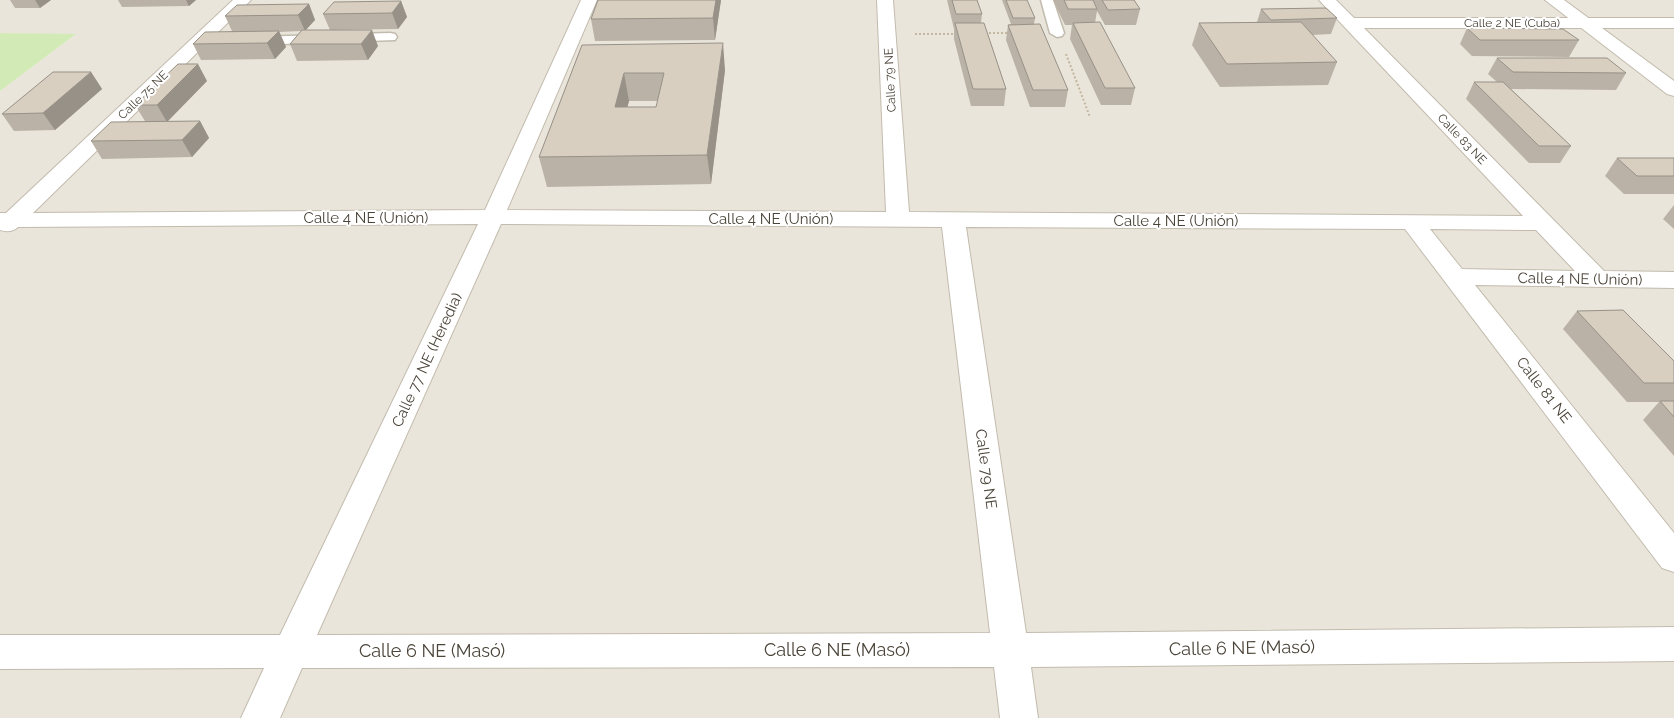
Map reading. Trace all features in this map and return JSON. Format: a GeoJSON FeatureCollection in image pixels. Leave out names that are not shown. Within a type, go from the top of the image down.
{"type":"FeatureCollection","features":[{"type":"Feature","properties":{"kind":"street","name":"Calle 75 NE"},"geometry":{"type":"LineString","coordinates":[[5,224],[208,42],[243,0]]}},
{"type":"Feature","properties":{"kind":"street","name":"Calle 77 NE (Heredia)"},"geometry":{"type":"LineString","coordinates":[[260,718],[493,218],[589,0]]}},
{"type":"Feature","properties":{"kind":"street","name":"Calle 79 NE"},"geometry":{"type":"LineString","coordinates":[[885,0],[898,219]]}},
{"type":"Feature","properties":{"kind":"street","name":"Calle 83 NE"},"geometry":{"type":"LineString","coordinates":[[1327,0],[1597,279]]}},
{"type":"Feature","properties":{"kind":"street"},"geometry":{"type":"LineString","coordinates":[[1553,0],[1674,90]]}},
{"type":"Feature","properties":{"kind":"street","name":"Calle 2 NE (Cuba)"},"geometry":{"type":"LineString","coordinates":[[1350,23],[1674,23]]}},
{"type":"Feature","properties":{"kind":"street","name":"Calle 4 NE (Unión)"},"geometry":{"type":"LineString","coordinates":[[5,224],[493,218],[1542,223]]}},
{"type":"Feature","properties":{"kind":"street","name":"Calle 79 NE"},"geometry":{"type":"LineString","coordinates":[[953,220],[1020,718]]}},
{"type":"Feature","properties":{"kind":"street","name":"Calle 81 NE"},"geometry":{"type":"LineString","coordinates":[[1412,222],[1674,558]]}},
{"type":"Feature","properties":{"kind":"street","name":"Calle 4 NE (Unión)"},"geometry":{"type":"LineString","coordinates":[[1456,277],[1674,280]]}},
{"type":"Feature","properties":{"kind":"street","name":"Calle 6 NE (Masó)"},"geometry":{"type":"LineString","coordinates":[[0,652],[1010,650],[1674,644]]}},
{"type":"Feature","properties":{"kind":"lane"},"geometry":{"type":"LineString","coordinates":[[1047,0],[1057,33]]}},
{"type":"Feature","properties":{"kind":"lane"},"geometry":{"type":"LineString","coordinates":[[237,41],[390,37]]}},
{"type":"Feature","properties":{"kind":"path"},"geometry":{"type":"LineString","coordinates":[[982,34],[1057,33],[1090,117]]}},
{"type":"Feature","properties":{"kind":"path"},"geometry":{"type":"LineString","coordinates":[[887,34],[963,34]]}},
{"type":"Feature","properties":{"kind":"shaded area"},"geometry":{"type":"Polygon","coordinates":[[[0,0],[1674,0],[1674,718],[0,718],[0,91],[75,35],[0,33],[0,0]]]}},
{"type":"Feature","properties":{"kind":"green space"},"geometry":{"type":"Polygon","coordinates":[[[0,33],[76,34],[0,91],[0,33]]]}},
{"type":"Feature","properties":{"kind":"building"},"geometry":{"type":"Polygon","coordinates":[[[598,0],[716,0],[713,18],[591,19],[598,0]]]}},
{"type":"Feature","properties":{"kind":"building"},"geometry":{"type":"Polygon","coordinates":[[[952,0],[977,0],[982,14],[956,14],[952,0]]]}},
{"type":"Feature","properties":{"kind":"building"},"geometry":{"type":"Polygon","coordinates":[[[1006,0],[1027,0],[1035,18],[1013,18],[1006,0]]]}},
{"type":"Feature","properties":{"kind":"building"},"geometry":{"type":"Polygon","coordinates":[[[1064,0],[1093,0],[1097,9],[1068,9],[1064,0]]]}},
{"type":"Feature","properties":{"kind":"building"},"geometry":{"type":"Polygon","coordinates":[[[1102,0],[1134,0],[1140,9],[1108,10],[1102,0]]]}},
{"type":"Feature","properties":{"kind":"building"},"geometry":{"type":"Polygon","coordinates":[[[401,1],[392,13],[323,14],[334,2],[401,1]]]}},
{"type":"Feature","properties":{"kind":"building"},"geometry":{"type":"Polygon","coordinates":[[[309,4],[298,15],[225,16],[237,5],[309,4]]]}},
{"type":"Feature","properties":{"kind":"building"},"geometry":{"type":"Polygon","coordinates":[[[1326,8],[1337,18],[1271,20],[1261,9],[1326,8]]]}},
{"type":"Feature","properties":{"kind":"building"},"geometry":{"type":"Polygon","coordinates":[[[1100,22],[1135,88],[1105,88],[1073,23],[1100,22]]]}},
{"type":"Feature","properties":{"kind":"building"},"geometry":{"type":"Polygon","coordinates":[[[1301,22],[1337,62],[1227,64],[1199,23],[1301,22]]]}},
{"type":"Feature","properties":{"kind":"building"},"geometry":{"type":"Polygon","coordinates":[[[955,23],[984,23],[1006,89],[973,89],[955,23]]]}},
{"type":"Feature","properties":{"kind":"building"},"geometry":{"type":"Polygon","coordinates":[[[1040,24],[1068,90],[1033,90],[1008,25],[1040,24]]]}},
{"type":"Feature","properties":{"kind":"building"},"geometry":{"type":"Polygon","coordinates":[[[1467,28],[1563,29],[1579,40],[1480,40],[1467,28]]]}},
{"type":"Feature","properties":{"kind":"building"},"geometry":{"type":"Polygon","coordinates":[[[302,30],[372,30],[361,44],[290,44],[302,30]]]}},
{"type":"Feature","properties":{"kind":"building"},"geometry":{"type":"Polygon","coordinates":[[[279,31],[267,43],[193,44],[205,32],[279,31]]]}},
{"type":"Feature","properties":{"kind":"building"},"geometry":{"type":"Polygon","coordinates":[[[723,43],[707,155],[539,157],[582,45],[723,43]],[[624,73],[615,107],[656,107],[664,73],[624,73]]]}},
{"type":"Feature","properties":{"kind":"building"},"geometry":{"type":"Polygon","coordinates":[[[1497,58],[1607,58],[1626,73],[1513,72],[1497,58]]]}},
{"type":"Feature","properties":{"kind":"building"},"geometry":{"type":"Polygon","coordinates":[[[178,64],[198,64],[157,105],[135,105],[178,64]]]}},
{"type":"Feature","properties":{"kind":"building"},"geometry":{"type":"Polygon","coordinates":[[[53,72],[91,72],[43,113],[2,114],[53,72]]]}},
{"type":"Feature","properties":{"kind":"building"},"geometry":{"type":"Polygon","coordinates":[[[1474,82],[1503,82],[1571,146],[1539,146],[1474,82]]]}},
{"type":"Feature","properties":{"kind":"building"},"geometry":{"type":"Polygon","coordinates":[[[200,121],[182,140],[91,141],[111,122],[200,121]]]}},
{"type":"Feature","properties":{"kind":"building"},"geometry":{"type":"Polygon","coordinates":[[[1617,158],[1674,158],[1674,176],[1637,176],[1617,158]]]}},
{"type":"Feature","properties":{"kind":"building"},"geometry":{"type":"Polygon","coordinates":[[[1623,310],[1674,361],[1674,383],[1644,383],[1577,311],[1623,310]]]}},
{"type":"Feature","properties":{"kind":"building"},"geometry":{"type":"Polygon","coordinates":[[[1660,401],[1674,401],[1674,417],[1660,401]]]}}]}
